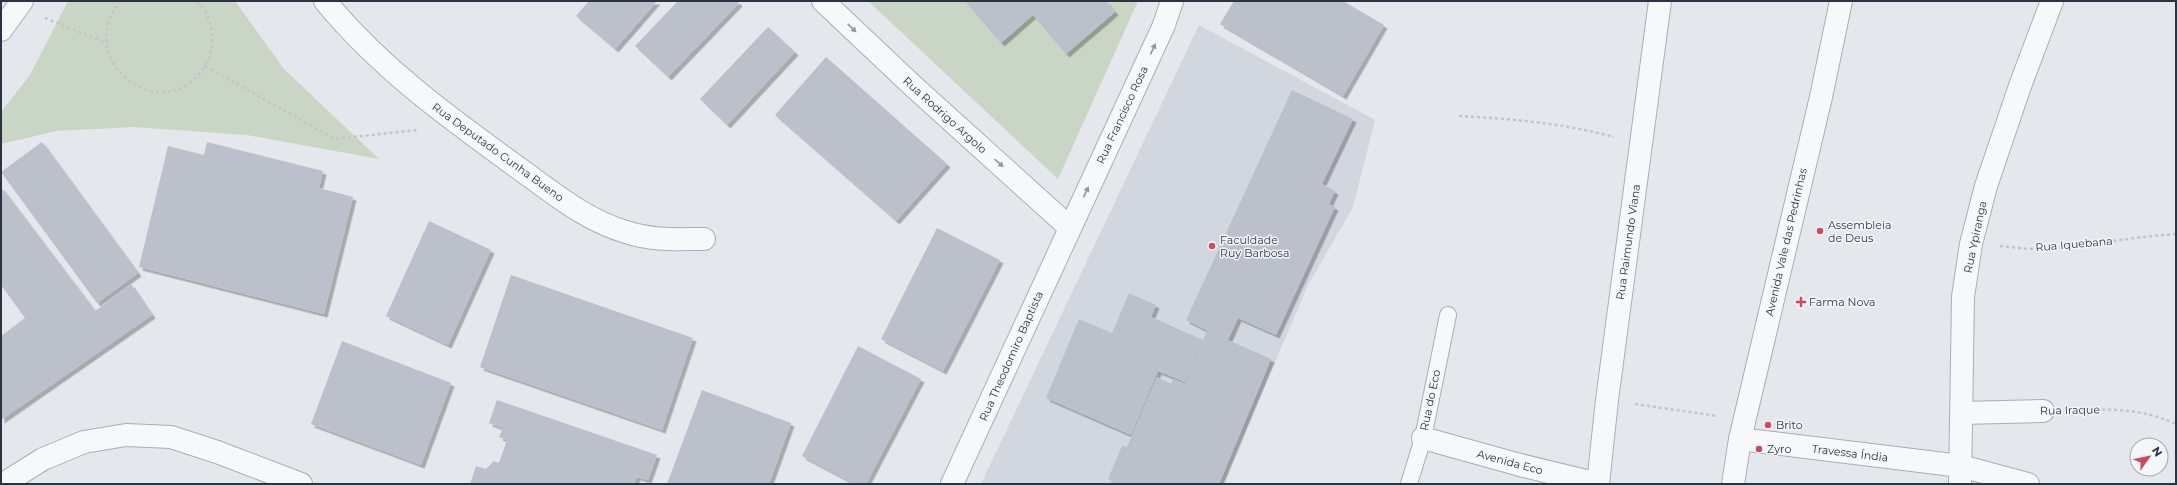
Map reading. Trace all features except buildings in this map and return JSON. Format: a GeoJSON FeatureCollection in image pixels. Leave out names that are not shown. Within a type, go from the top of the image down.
{"type":"FeatureCollection","features":[{"type":"Feature","properties":{"kind":"street","name":"Rua Deputado Cunha Bueno"},"geometry":{"type":"LineString","coordinates":[[325,1],[370,51],[395,75],[459,125],[584,215],[624,232],[653,240],[704,239]]}},
{"type":"Feature","properties":{"kind":"street","name":"Rua Rodrigo Argolo"},"geometry":{"type":"LineString","coordinates":[[823,1],[913,86],[1069,227]]}},
{"type":"Feature","properties":{"kind":"street","name":"Rua Francisco Rosa"},"geometry":{"type":"LineString","coordinates":[[1069,227],[1164,25],[1172,1]]}},
{"type":"Feature","properties":{"kind":"street","name":"Rua Raimundo Viana"},"geometry":{"type":"LineString","coordinates":[[1598,484],[1607,400],[1660,1]]}},
{"type":"Feature","properties":{"kind":"street","name":"Avenida Vale das Pedrinhas"},"geometry":{"type":"LineString","coordinates":[[1733,484],[1742,429],[1821,97],[1841,1]]}},
{"type":"Feature","properties":{"kind":"street","name":"Rua Ypiranga"},"geometry":{"type":"LineString","coordinates":[[1961,475],[1963,297],[1971,244],[1986,186],[2020,86],[2052,1]]}},
{"type":"Feature","properties":{"kind":"street"},"geometry":{"type":"LineString","coordinates":[[1,30],[21,4]]}},
{"type":"Feature","properties":{"kind":"street","name":"Rua Theodomiro Baptista"},"geometry":{"type":"LineString","coordinates":[[952,484],[1069,227]]}},
{"type":"Feature","properties":{"kind":"street","name":"Rua Iraque"},"geometry":{"type":"LineString","coordinates":[[1961,413],[2043,411]]}},
{"type":"Feature","properties":{"kind":"street","name":"Travessa Índia"},"geometry":{"type":"LineString","coordinates":[[1742,429],[1961,475],[2028,484]]}},
{"type":"Feature","properties":{"kind":"street"},"geometry":{"type":"LineString","coordinates":[[3,484],[43,459],[84,442],[126,434],[171,437],[217,452],[301,484]]}},
{"type":"Feature","properties":{"kind":"street","name":"Avenida Eco"},"geometry":{"type":"LineString","coordinates":[[1423,438],[1520,465],[1598,484]]}},
{"type":"Feature","properties":{"kind":"lane","name":"Rua do Eco"},"geometry":{"type":"LineString","coordinates":[[1410,484],[1423,438],[1448,315]]}},
{"type":"Feature","properties":{"kind":"path"},"geometry":{"type":"LineString","coordinates":[[121,1],[111,14],[106,28],[106,43],[110,59],[119,74],[132,84],[148,91],[164,92],[181,88],[195,79],[205,66],[212,50],[213,33],[209,17],[200,2]]}},
{"type":"Feature","properties":{"kind":"path"},"geometry":{"type":"LineString","coordinates":[[21,4],[106,43]]}},
{"type":"Feature","properties":{"kind":"path"},"geometry":{"type":"LineString","coordinates":[[205,66],[335,139],[459,125]]}},
{"type":"Feature","properties":{"kind":"path"},"geometry":{"type":"LineString","coordinates":[[1459,116],[1539,121],[1588,129],[1642,144]]}},
{"type":"Feature","properties":{"kind":"path","name":"Rua Iquebana"},"geometry":{"type":"LineString","coordinates":[[1971,244],[2035,249],[2099,244],[2131,238],[2176,234]]}},
{"type":"Feature","properties":{"kind":"path"},"geometry":{"type":"LineString","coordinates":[[1607,400],[1742,429]]}},
{"type":"Feature","properties":{"kind":"path","name":"Rua Iraque"},"geometry":{"type":"LineString","coordinates":[[2043,411],[2114,409],[2141,412],[2176,424]]}},
{"type":"Feature","properties":{"kind":"shaded area","name":"Faculdade Ruy Barbosa"},"geometry":{"type":"Polygon","coordinates":[[[1199,25],[1375,120],[1353,207],[1308,285],[1223,484],[981,484],[1199,25]]]}},
{"type":"Feature","properties":{"kind":"green space"},"geometry":{"type":"Polygon","coordinates":[[[68,1],[235,1],[284,69],[379,159],[247,135],[133,127],[56,131],[1,144],[1,112],[30,75],[68,1]]]}},
{"type":"Feature","properties":{"kind":"green space"},"geometry":{"type":"Polygon","coordinates":[[[868,1],[1138,1],[1058,179],[868,1]]]}},
{"type":"Feature","properties":{"kind":"place","name":"Assembleia de Deus"},"geometry":{"type":"Point","coordinates":[1820,231]}},
{"type":"Feature","properties":{"kind":"place","name":"Faculdade Ruy Barbosa"},"geometry":{"type":"Point","coordinates":[1212,246]}},
{"type":"Feature","properties":{"kind":"place","name":"Farma Nova"},"geometry":{"type":"Point","coordinates":[1801,302]}},
{"type":"Feature","properties":{"kind":"place","name":"Brito"},"geometry":{"type":"Point","coordinates":[1768,425]}},
{"type":"Feature","properties":{"kind":"place","name":"Zyro"},"geometry":{"type":"Point","coordinates":[1759,449]}}]}
